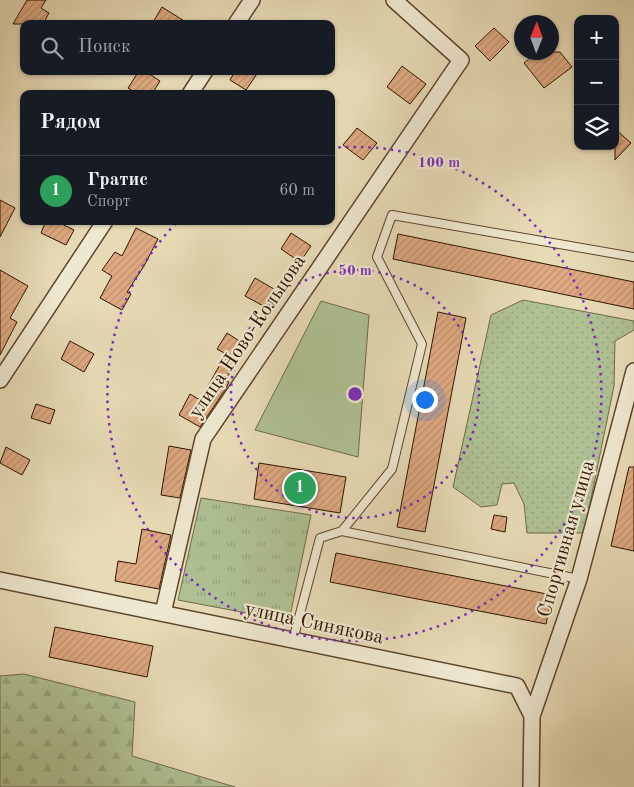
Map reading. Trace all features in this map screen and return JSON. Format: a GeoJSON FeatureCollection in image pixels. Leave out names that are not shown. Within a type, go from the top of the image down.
{"type":"FeatureCollection","features":[{"type":"Feature","properties":{"kind":"street"},"geometry":{"type":"LineString","coordinates":[[239,20],[252,0]]}},
{"type":"Feature","properties":{"kind":"street","name":"улица Ново-Кольцова"},"geometry":{"type":"LineString","coordinates":[[163,613],[203,439],[461,60],[394,0]]}},
{"type":"Feature","properties":{"kind":"street"},"geometry":{"type":"LineString","coordinates":[[193,90],[202,75]]}},
{"type":"Feature","properties":{"kind":"street"},"geometry":{"type":"LineString","coordinates":[[0,380],[102,225]]}},
{"type":"Feature","properties":{"kind":"street","name":"Спортивная улица"},"geometry":{"type":"LineString","coordinates":[[532,716],[580,579],[634,371]]}},
{"type":"Feature","properties":{"kind":"street","name":"улица Синякова"},"geometry":{"type":"LineString","coordinates":[[0,580],[517,686],[532,716],[531,787]]}},
{"type":"Feature","properties":{"kind":"lane"},"geometry":{"type":"LineString","coordinates":[[342,531],[392,469],[422,344],[377,257],[392,214],[634,257]]}},
{"type":"Feature","properties":{"kind":"lane"},"geometry":{"type":"LineString","coordinates":[[293,640],[320,538],[342,531],[580,579]]}},
{"type":"Feature","properties":{"kind":"green space"},"geometry":{"type":"Polygon","coordinates":[[[523,300],[634,321],[634,330],[615,341],[614,386],[584,533],[527,533],[524,504],[514,483],[502,484],[497,505],[481,507],[453,487],[491,315],[523,300]]]}},
{"type":"Feature","properties":{"kind":"green space"},"geometry":{"type":"Polygon","coordinates":[[[321,301],[369,315],[358,457],[255,430],[321,301]]]}},
{"type":"Feature","properties":{"kind":"green space"},"geometry":{"type":"Polygon","coordinates":[[[201,498],[311,515],[289,621],[178,600],[201,498]]]}},
{"type":"Feature","properties":{"kind":"green space"},"geometry":{"type":"Polygon","coordinates":[[[24,674],[135,702],[132,756],[235,787],[0,787],[0,676],[24,674]]]}},
{"type":"Feature","properties":{"kind":"building"},"geometry":{"type":"Polygon","coordinates":[[[27,0],[46,0],[41,8],[49,13],[45,20],[20,20],[20,24],[13,24],[27,0]]]}},
{"type":"Feature","properties":{"kind":"building"},"geometry":{"type":"Polygon","coordinates":[[[162,7],[183,20],[154,20],[162,7]]]}},
{"type":"Feature","properties":{"kind":"building"},"geometry":{"type":"Polygon","coordinates":[[[494,28],[509,42],[490,61],[475,46],[494,28]]]}},
{"type":"Feature","properties":{"kind":"building"},"geometry":{"type":"Polygon","coordinates":[[[560,52],[572,67],[544,88],[524,63],[528,60],[559,60],[560,52]]]}},
{"type":"Feature","properties":{"kind":"building"},"geometry":{"type":"Polygon","coordinates":[[[402,66],[426,84],[410,104],[387,87],[402,66]]]}},
{"type":"Feature","properties":{"kind":"building"},"geometry":{"type":"Polygon","coordinates":[[[136,75],[151,75],[160,81],[154,90],[131,90],[128,88],[136,75]]]}},
{"type":"Feature","properties":{"kind":"building"},"geometry":{"type":"Polygon","coordinates":[[[233,75],[256,75],[246,90],[230,80],[233,75]]]}},
{"type":"Feature","properties":{"kind":"building"},"geometry":{"type":"Polygon","coordinates":[[[357,128],[377,143],[363,160],[343,145],[357,128]]]}},
{"type":"Feature","properties":{"kind":"building"},"geometry":{"type":"Polygon","coordinates":[[[619,132],[631,143],[615,160],[615,150],[619,150],[619,132]]]}},
{"type":"Feature","properties":{"kind":"building"},"geometry":{"type":"Polygon","coordinates":[[[0,200],[15,208],[0,237],[0,200]]]}},
{"type":"Feature","properties":{"kind":"building"},"geometry":{"type":"Polygon","coordinates":[[[44,225],[64,225],[74,230],[66,245],[41,233],[44,225]]]}},
{"type":"Feature","properties":{"kind":"building"},"geometry":{"type":"Polygon","coordinates":[[[136,228],[158,239],[144,266],[127,292],[131,294],[122,310],[100,298],[112,276],[102,270],[115,252],[122,256],[136,228]]]}},
{"type":"Feature","properties":{"kind":"building"},"geometry":{"type":"Polygon","coordinates":[[[291,233],[311,246],[300,262],[281,249],[291,233]]]}},
{"type":"Feature","properties":{"kind":"building"},"geometry":{"type":"Polygon","coordinates":[[[398,234],[634,282],[634,309],[393,259],[398,234]]]}},
{"type":"Feature","properties":{"kind":"building"},"geometry":{"type":"Polygon","coordinates":[[[0,270],[28,286],[10,318],[17,322],[0,355],[0,270]]]}},
{"type":"Feature","properties":{"kind":"building"},"geometry":{"type":"Polygon","coordinates":[[[255,278],[279,292],[269,309],[245,296],[255,278]]]}},
{"type":"Feature","properties":{"kind":"building"},"geometry":{"type":"Polygon","coordinates":[[[438,312],[466,318],[425,532],[397,527],[438,312]]]}},
{"type":"Feature","properties":{"kind":"building"},"geometry":{"type":"Polygon","coordinates":[[[227,333],[247,346],[225,380],[229,382],[225,390],[200,427],[179,415],[190,394],[200,400],[226,354],[217,349],[227,333]]]}},
{"type":"Feature","properties":{"kind":"building"},"geometry":{"type":"Polygon","coordinates":[[[70,341],[94,354],[84,372],[61,359],[70,341]]]}},
{"type":"Feature","properties":{"kind":"building"},"geometry":{"type":"Polygon","coordinates":[[[36,404],[55,410],[50,424],[31,418],[36,404]]]}},
{"type":"Feature","properties":{"kind":"building"},"geometry":{"type":"Polygon","coordinates":[[[169,446],[191,450],[180,498],[161,495],[169,446]]]}},
{"type":"Feature","properties":{"kind":"building"},"geometry":{"type":"Polygon","coordinates":[[[6,447],[30,460],[22,475],[0,463],[6,447]]]}},
{"type":"Feature","properties":{"kind":"building"},"geometry":{"type":"Polygon","coordinates":[[[259,463],[346,477],[340,513],[254,499],[259,463]]]}},
{"type":"Feature","properties":{"kind":"building"},"geometry":{"type":"Polygon","coordinates":[[[629,467],[634,467],[634,551],[611,546],[629,467]]]}},
{"type":"Feature","properties":{"kind":"building"},"geometry":{"type":"Polygon","coordinates":[[[494,515],[507,517],[505,532],[491,529],[494,515]]]}},
{"type":"Feature","properties":{"kind":"building"},"geometry":{"type":"Polygon","coordinates":[[[142,529],[171,535],[159,589],[115,581],[118,561],[136,564],[142,529]]]}},
{"type":"Feature","properties":{"kind":"building"},"geometry":{"type":"Polygon","coordinates":[[[336,553],[552,595],[546,624],[330,582],[336,553]]]}},
{"type":"Feature","properties":{"kind":"building"},"geometry":{"type":"Polygon","coordinates":[[[55,627],[153,646],[147,677],[49,657],[55,627]]]}},
{"type":"Feature","properties":{"kind":"place","name":"Гратис"},"geometry":{"type":"Point","coordinates":[300,488]}}]}
